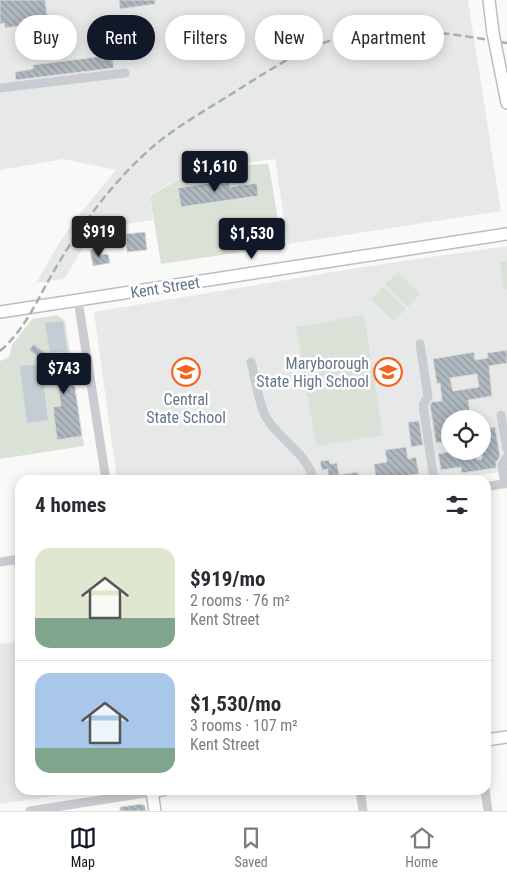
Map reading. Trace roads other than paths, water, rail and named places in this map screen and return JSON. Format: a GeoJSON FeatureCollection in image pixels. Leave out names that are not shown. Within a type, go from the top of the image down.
{"type":"FeatureCollection","features":[{"type":"Feature","properties":{"kind":"main road"},"geometry":{"type":"LineString","coordinates":[[490,1],[507,103]]}},
{"type":"Feature","properties":{"kind":"main road","name":"Kent Street"},"geometry":{"type":"LineString","coordinates":[[0,312],[507,234]]}},
{"type":"Feature","properties":{"kind":"main road"},"geometry":{"type":"LineString","coordinates":[[491,739],[507,737]]}},
{"type":"Feature","properties":{"kind":"main road"},"geometry":{"type":"LineString","coordinates":[[155,795],[155,811]]}},
{"type":"Feature","properties":{"kind":"street"},"geometry":{"type":"LineString","coordinates":[[0,88],[125,73]]}},
{"type":"Feature","properties":{"kind":"street"},"geometry":{"type":"LineString","coordinates":[[78,300],[105,475]]}},
{"type":"Feature","properties":{"kind":"street"},"geometry":{"type":"LineString","coordinates":[[420,344],[428,396],[423,405],[433,475]]}},
{"type":"Feature","properties":{"kind":"street"},"geometry":{"type":"LineString","coordinates":[[251,362],[264,414],[270,423],[303,457],[312,475]]}},
{"type":"Feature","properties":{"kind":"street"},"geometry":{"type":"LineString","coordinates":[[501,415],[507,449]]}},
{"type":"Feature","properties":{"kind":"street"},"geometry":{"type":"LineString","coordinates":[[491,485],[506,483],[502,465],[507,457]]}},
{"type":"Feature","properties":{"kind":"street"},"geometry":{"type":"LineString","coordinates":[[0,562],[15,560]]}},
{"type":"Feature","properties":{"kind":"street"},"geometry":{"type":"LineString","coordinates":[[30,811],[125,795]]}},
{"type":"Feature","properties":{"kind":"street"},"geometry":{"type":"LineString","coordinates":[[361,795],[363,811]]}},
{"type":"Feature","properties":{"kind":"street"},"geometry":{"type":"LineString","coordinates":[[486,795],[488,811]]}},
{"type":"Feature","properties":{"kind":"railway"},"geometry":{"type":"LineString","coordinates":[[0,351],[8,344],[26,320],[62,257],[84,224],[129,169],[177,128],[269,70],[321,44],[335,39],[369,33],[388,31],[428,32],[507,43]]}},
{"type":"Feature","properties":{"kind":"place","name":"Central State School"},"geometry":{"type":"Point","coordinates":[186,372]}},
{"type":"Feature","properties":{"kind":"place","name":"Maryborough State High School"},"geometry":{"type":"Point","coordinates":[388,372]}}]}
